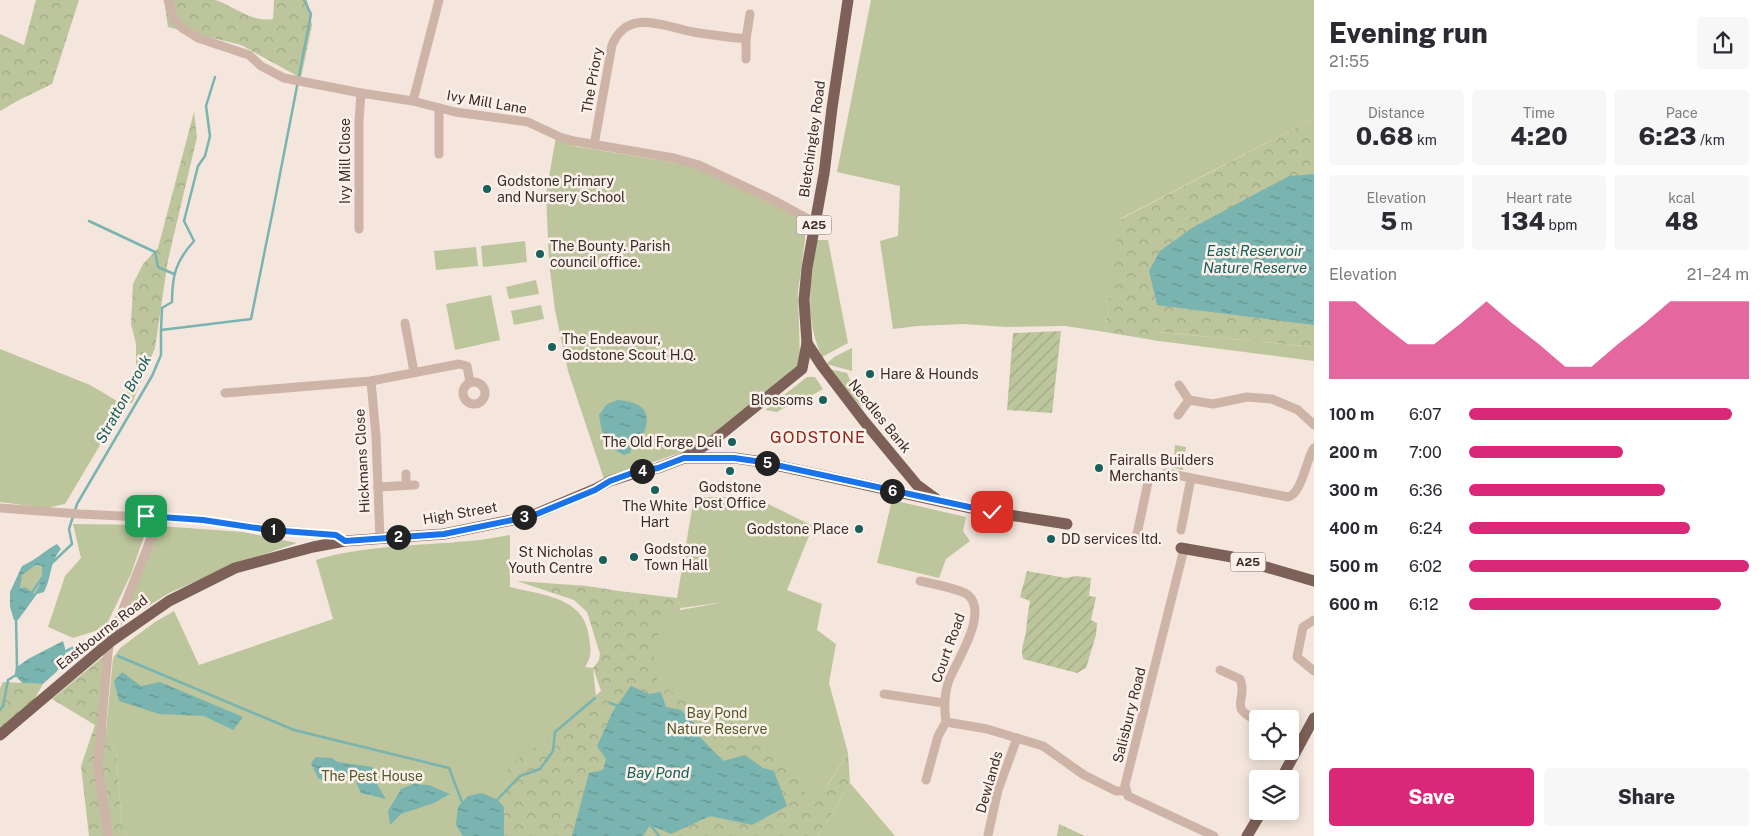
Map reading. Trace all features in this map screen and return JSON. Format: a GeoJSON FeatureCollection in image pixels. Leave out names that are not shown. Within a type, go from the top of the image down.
{"type":"FeatureCollection","features":[{"type":"Feature","properties":{"kind":"main road","name":"Bletchingley Road"},"geometry":{"type":"LineString","coordinates":[[807,343],[804,300],[815,221],[824,174],[848,0]]}},
{"type":"Feature","properties":{"kind":"main road","name":"A25"},"geometry":{"type":"LineString","coordinates":[[802,368],[807,343]]}},
{"type":"Feature","properties":{"kind":"main road","name":"Needles Bank"},"geometry":{"type":"LineString","coordinates":[[807,343],[828,376],[913,480],[938,501]]}},
{"type":"Feature","properties":{"kind":"main road"},"geometry":{"type":"LineString","coordinates":[[684,458],[714,440],[802,368],[828,376]]}},
{"type":"Feature","properties":{"kind":"main road"},"geometry":{"type":"LineString","coordinates":[[714,440],[722,459]]}},
{"type":"Feature","properties":{"kind":"main road"},"geometry":{"type":"LineString","coordinates":[[684,458],[734,458],[762,462],[984,511],[1067,524]]}},
{"type":"Feature","properties":{"kind":"main road","name":"High Street"},"geometry":{"type":"LineString","coordinates":[[380,539],[444,534],[532,516],[595,490],[610,481],[635,472],[658,468],[684,458]]}},
{"type":"Feature","properties":{"kind":"main road"},"geometry":{"type":"LineString","coordinates":[[900,493],[913,480]]}},
{"type":"Feature","properties":{"kind":"main road","name":"Eastbourne Road"},"geometry":{"type":"LineString","coordinates":[[0,735],[110,642],[169,601],[235,568],[313,547],[345,541],[380,539]]}},
{"type":"Feature","properties":{"kind":"main road","name":"A25"},"geometry":{"type":"LineString","coordinates":[[1183,549],[1232,557],[1314,581]]}},
{"type":"Feature","properties":{"kind":"main road"},"geometry":{"type":"LineString","coordinates":[[1286,770],[1314,718]]}},
{"type":"Feature","properties":{"kind":"main road"},"geometry":{"type":"LineString","coordinates":[[1247,836],[1257,820]]}},
{"type":"Feature","properties":{"kind":"street","name":"Ivy Mill Lane"},"geometry":{"type":"LineString","coordinates":[[168,0],[174,19],[182,28],[198,38],[249,55],[261,66],[275,74],[297,81],[413,101],[455,112],[528,122],[560,137],[594,145],[674,158],[700,165],[815,221]]}},
{"type":"Feature","properties":{"kind":"street"},"geometry":{"type":"LineString","coordinates":[[413,101],[439,0]]}},
{"type":"Feature","properties":{"kind":"street"},"geometry":{"type":"LineString","coordinates":[[746,59],[746,39],[750,14]]}},
{"type":"Feature","properties":{"kind":"street","name":"The Priory"},"geometry":{"type":"LineString","coordinates":[[594,145],[612,46],[615,37],[621,31],[630,25],[642,22],[693,32],[746,39]]}},
{"type":"Feature","properties":{"kind":"street","name":"Ivy Mill Close"},"geometry":{"type":"LineString","coordinates":[[359,229],[361,93]]}},
{"type":"Feature","properties":{"kind":"street"},"geometry":{"type":"LineString","coordinates":[[439,108],[439,154]]}},
{"type":"Feature","properties":{"kind":"street"},"geometry":{"type":"LineString","coordinates":[[405,323],[414,372]]}},
{"type":"Feature","properties":{"kind":"street"},"geometry":{"type":"LineString","coordinates":[[225,394],[372,381],[459,364],[467,366],[470,382]]}},
{"type":"Feature","properties":{"kind":"street","name":"Hickmans Close"},"geometry":{"type":"LineString","coordinates":[[372,381],[380,539]]}},
{"type":"Feature","properties":{"kind":"street"},"geometry":{"type":"LineString","coordinates":[[1179,385],[1189,400],[1212,404],[1247,397],[1272,399],[1298,410],[1314,425]]}},
{"type":"Feature","properties":{"kind":"street"},"geometry":{"type":"LineString","coordinates":[[1178,415],[1189,400]]}},
{"type":"Feature","properties":{"kind":"street"},"geometry":{"type":"LineString","coordinates":[[1166,473],[1292,497],[1310,470],[1310,453],[1314,448]]}},
{"type":"Feature","properties":{"kind":"street"},"geometry":{"type":"LineString","coordinates":[[378,487],[411,485],[406,474]]}},
{"type":"Feature","properties":{"kind":"street"},"geometry":{"type":"LineString","coordinates":[[1181,530],[1191,478]]}},
{"type":"Feature","properties":{"kind":"street"},"geometry":{"type":"LineString","coordinates":[[1136,539],[1148,482]]}},
{"type":"Feature","properties":{"kind":"street"},"geometry":{"type":"LineString","coordinates":[[0,508],[203,520],[270,530],[336,535],[345,541]]}},
{"type":"Feature","properties":{"kind":"street"},"geometry":{"type":"LineString","coordinates":[[108,836],[98,766],[110,642],[159,518]]}},
{"type":"Feature","properties":{"kind":"street","name":"Salisbury Road"},"geometry":{"type":"LineString","coordinates":[[1126,791],[1183,549]]}},
{"type":"Feature","properties":{"kind":"street","name":"Court Road"},"geometry":{"type":"LineString","coordinates":[[920,580],[967,594],[974,602],[976,613],[973,625],[949,681],[944,703]]}},
{"type":"Feature","properties":{"kind":"street"},"geometry":{"type":"LineString","coordinates":[[1314,620],[1303,627],[1297,657],[1314,671]]}},
{"type":"Feature","properties":{"kind":"street"},"geometry":{"type":"LineString","coordinates":[[1220,670],[1240,679],[1243,686],[1240,707],[1242,712],[1249,717]]}},
{"type":"Feature","properties":{"kind":"street"},"geometry":{"type":"LineString","coordinates":[[884,694],[944,703],[946,722],[938,736],[926,780]]}},
{"type":"Feature","properties":{"kind":"street","name":"Dewlands"},"geometry":{"type":"LineString","coordinates":[[946,722],[987,729],[1043,746],[1084,775],[1116,791],[1126,791]]}},
{"type":"Feature","properties":{"kind":"street","name":"Dewlands"},"geometry":{"type":"LineString","coordinates":[[988,835],[998,790],[1017,738]]}},
{"type":"Feature","properties":{"kind":"street"},"geometry":{"type":"LineString","coordinates":[[1126,791],[1128,796],[1214,836]]}},
{"type":"Feature","properties":{"kind":"green space"},"geometry":{"type":"Polygon","coordinates":[[[36,0],[79,0],[52,84],[0,111],[0,34],[24,45],[36,0]]]}},
{"type":"Feature","properties":{"kind":"green space"},"geometry":{"type":"Polygon","coordinates":[[[164,0],[215,0],[250,16],[265,20],[273,19],[274,0],[307,0],[312,25],[301,78],[241,45],[168,27],[164,0]]]}},
{"type":"Feature","properties":{"kind":"green space"},"geometry":{"type":"Polygon","coordinates":[[[871,0],[1314,0],[1314,118],[1120,219],[1105,332],[1065,326],[1006,327],[964,324],[893,329],[880,241],[898,236],[900,186],[837,172],[871,0]]]}},
{"type":"Feature","properties":{"kind":"green space"},"geometry":{"type":"Polygon","coordinates":[[[194,112],[197,137],[168,260],[155,348],[132,403],[122,404],[136,367],[136,344],[131,324],[133,284],[143,264],[158,248],[194,112]]]}},
{"type":"Feature","properties":{"kind":"green space"},"geometry":{"type":"Polygon","coordinates":[[[1314,118],[1314,347],[1160,332],[1159,341],[1105,332],[1119,220],[1314,118]]]}},
{"type":"Feature","properties":{"kind":"green space"},"geometry":{"type":"Polygon","coordinates":[[[556,137],[574,146],[689,165],[720,177],[797,217],[805,225],[805,240],[798,292],[800,360],[795,370],[697,447],[604,479],[568,371],[555,310],[549,262],[546,194],[556,137]]]}},
{"type":"Feature","properties":{"kind":"green space"},"geometry":{"type":"Polygon","coordinates":[[[817,240],[828,240],[848,343],[822,357],[813,328],[810,300],[817,240]]]}},
{"type":"Feature","properties":{"kind":"green space"},"geometry":{"type":"Polygon","coordinates":[[[525,241],[527,262],[483,267],[481,246],[525,241]]]}},
{"type":"Feature","properties":{"kind":"green space"},"geometry":{"type":"Polygon","coordinates":[[[476,247],[478,266],[436,270],[434,251],[476,247]]]}},
{"type":"Feature","properties":{"kind":"green space"},"geometry":{"type":"Polygon","coordinates":[[[536,280],[539,294],[509,299],[506,287],[536,280]]]}},
{"type":"Feature","properties":{"kind":"green space"},"geometry":{"type":"Polygon","coordinates":[[[491,295],[500,340],[455,350],[446,304],[491,295]]]}},
{"type":"Feature","properties":{"kind":"green space"},"geometry":{"type":"Polygon","coordinates":[[[541,305],[544,319],[514,325],[511,311],[541,305]]]}},
{"type":"Feature","properties":{"kind":"green space"},"geometry":{"type":"Polygon","coordinates":[[[1061,331],[1052,413],[1007,410],[1013,333],[1061,331]]]}},
{"type":"Feature","properties":{"kind":"green space"},"geometry":{"type":"Polygon","coordinates":[[[1159,332],[1314,347],[1314,361],[1159,341],[1159,332]]]}},
{"type":"Feature","properties":{"kind":"green space"},"geometry":{"type":"Polygon","coordinates":[[[852,348],[852,371],[826,364],[834,357],[852,348]]]}},
{"type":"Feature","properties":{"kind":"green space"},"geometry":{"type":"Polygon","coordinates":[[[0,349],[90,385],[122,404],[109,430],[65,504],[46,508],[0,502],[0,349]]]}},
{"type":"Feature","properties":{"kind":"green space"},"geometry":{"type":"Polygon","coordinates":[[[829,369],[847,373],[862,408],[829,369]]]}},
{"type":"Feature","properties":{"kind":"green space"},"geometry":{"type":"Polygon","coordinates":[[[807,377],[815,377],[823,389],[777,412],[765,410],[807,377]]]}},
{"type":"Feature","properties":{"kind":"green space"},"geometry":{"type":"Polygon","coordinates":[[[1175,445],[1186,447],[1183,470],[1173,468],[1175,445]]]}},
{"type":"Feature","properties":{"kind":"green space"},"geometry":{"type":"Polygon","coordinates":[[[694,497],[754,497],[813,526],[787,590],[822,604],[817,630],[836,644],[829,683],[848,753],[799,836],[127,836],[122,826],[116,751],[106,730],[113,658],[120,648],[155,622],[174,611],[199,665],[333,619],[316,560],[353,551],[474,541],[510,535],[510,587],[560,600],[579,613],[586,624],[590,657],[585,667],[593,668],[597,706],[605,686],[675,611],[724,602],[681,608],[677,598],[694,497]]]}},
{"type":"Feature","properties":{"kind":"green space"},"geometry":{"type":"Polygon","coordinates":[[[892,500],[966,517],[963,531],[970,541],[946,559],[939,578],[877,563],[892,500]]]}},
{"type":"Feature","properties":{"kind":"green space"},"geometry":{"type":"Polygon","coordinates":[[[73,524],[148,525],[131,574],[105,628],[73,638],[48,627],[65,576],[81,558],[73,524]]]}},
{"type":"Feature","properties":{"kind":"green space"},"geometry":{"type":"Polygon","coordinates":[[[160,526],[243,532],[297,543],[233,565],[169,593],[123,622],[123,615],[160,526]]]}},
{"type":"Feature","properties":{"kind":"green space"},"geometry":{"type":"Polygon","coordinates":[[[36,565],[42,566],[42,573],[34,594],[20,588],[21,575],[36,565]]]}},
{"type":"Feature","properties":{"kind":"green space"},"geometry":{"type":"Polygon","coordinates":[[[1027,571],[1066,578],[1077,576],[1091,578],[1089,596],[1096,597],[1091,620],[1097,623],[1096,635],[1086,668],[1077,673],[1023,659],[1022,647],[1030,601],[1020,597],[1027,571]]]}},
{"type":"Feature","properties":{"kind":"green space","name":"Bay Pond Nature Reserve"},"geometry":{"type":"Polygon","coordinates":[[[517,581],[587,586],[677,598],[681,608],[670,620],[660,627],[653,653],[657,680],[701,715],[744,725],[780,751],[796,775],[813,808],[848,753],[850,783],[818,836],[643,836],[650,825],[671,834],[710,816],[752,824],[773,772],[763,768],[745,755],[723,761],[701,738],[698,726],[649,694],[631,686],[613,711],[603,771],[589,773],[572,836],[504,836],[504,807],[508,765],[540,744],[601,691],[593,668],[599,660],[600,654],[587,612],[574,600],[517,581]]]}},
{"type":"Feature","properties":{"kind":"green space"},"geometry":{"type":"Polygon","coordinates":[[[104,656],[106,730],[116,751],[122,826],[127,836],[89,836],[81,766],[95,725],[52,699],[104,656]]]}},
{"type":"Feature","properties":{"kind":"green space"},"geometry":{"type":"Polygon","coordinates":[[[3,682],[43,684],[28,711],[0,735],[0,688],[3,682]]]}},
{"type":"Feature","properties":{"kind":"green space"},"geometry":{"type":"Polygon","coordinates":[[[850,783],[895,836],[818,836],[850,783]]]}},
{"type":"Feature","properties":{"kind":"green space"},"geometry":{"type":"Polygon","coordinates":[[[1059,824],[1085,836],[1057,836],[1059,824]]]}},
{"type":"Feature","properties":{"kind":"water","name":"East Reservoir Nature Reserve"},"geometry":{"type":"Polygon","coordinates":[[[1314,174],[1314,325],[1157,305],[1149,271],[1160,251],[1192,228],[1289,176],[1314,174]]]}},
{"type":"Feature","properties":{"kind":"water"},"geometry":{"type":"Polygon","coordinates":[[[618,400],[633,403],[643,408],[647,418],[644,433],[632,438],[633,444],[630,453],[624,455],[609,444],[599,415],[607,404],[618,400]]]}},
{"type":"Feature","properties":{"kind":"water"},"geometry":{"type":"Polygon","coordinates":[[[57,544],[61,549],[52,565],[44,592],[37,594],[18,620],[14,620],[10,607],[10,592],[22,566],[57,544]],[[36,565],[22,575],[20,588],[25,587],[34,594],[41,581],[42,566],[36,565]]]}},
{"type":"Feature","properties":{"kind":"water"},"geometry":{"type":"Polygon","coordinates":[[[63,641],[65,649],[64,661],[58,670],[43,684],[22,683],[16,676],[17,667],[28,659],[63,641]]]}},
{"type":"Feature","properties":{"kind":"water"},"geometry":{"type":"Polygon","coordinates":[[[122,672],[141,686],[160,682],[243,717],[233,730],[204,716],[159,714],[119,701],[114,681],[122,672]]]}},
{"type":"Feature","properties":{"kind":"water","name":"Bay Pond"},"geometry":{"type":"Polygon","coordinates":[[[631,686],[649,694],[661,692],[666,707],[681,710],[698,727],[701,738],[723,761],[745,755],[763,768],[774,771],[787,806],[752,825],[710,816],[671,834],[650,825],[643,836],[572,836],[589,773],[603,770],[606,759],[597,746],[613,711],[631,686]]]}},
{"type":"Feature","properties":{"kind":"water"},"geometry":{"type":"Polygon","coordinates":[[[316,757],[331,758],[338,762],[372,767],[378,786],[386,799],[361,793],[353,775],[331,784],[318,778],[311,763],[316,757]]]}},
{"type":"Feature","properties":{"kind":"water"},"geometry":{"type":"Polygon","coordinates":[[[413,784],[429,785],[450,794],[434,803],[401,814],[390,825],[388,811],[401,789],[413,784]]]}},
{"type":"Feature","properties":{"kind":"water"},"geometry":{"type":"Polygon","coordinates":[[[482,793],[498,800],[504,807],[504,836],[463,836],[456,825],[458,807],[468,796],[482,793]]]}},
{"type":"Feature","properties":{"kind":"waterway","name":"Stratton Brook"},"geometry":{"type":"LineString","coordinates":[[52,563],[72,544],[69,529],[77,504],[152,376],[161,355],[161,330],[251,319],[311,14],[304,0]]}},
{"type":"Feature","properties":{"kind":"waterway"},"geometry":{"type":"LineString","coordinates":[[161,330],[162,308],[172,302],[176,269],[183,255],[194,241],[184,221],[198,166],[205,156],[210,136],[206,106],[215,77]]}},
{"type":"Feature","properties":{"kind":"waterway"},"geometry":{"type":"LineString","coordinates":[[89,221],[155,252],[158,267],[174,274]]}},
{"type":"Feature","properties":{"kind":"waterway","name":"Stratton Brook"},"geometry":{"type":"LineString","coordinates":[[31,594],[42,578]]}},
{"type":"Feature","properties":{"kind":"waterway","name":"Stratton Brook"},"geometry":{"type":"LineString","coordinates":[[16,617],[16,676]]}},
{"type":"Feature","properties":{"kind":"waterway"},"geometry":{"type":"LineString","coordinates":[[64,652],[85,642]]}},
{"type":"Feature","properties":{"kind":"waterway"},"geometry":{"type":"LineString","coordinates":[[118,656],[294,730],[449,768],[462,802],[464,802]]}},
{"type":"Feature","properties":{"kind":"waterway","name":"Stratton Brook"},"geometry":{"type":"LineString","coordinates":[[0,710],[3,706],[8,680],[16,675]]}},
{"type":"Feature","properties":{"kind":"waterway"},"geometry":{"type":"LineString","coordinates":[[497,800],[520,776],[540,769],[553,751],[555,732],[595,698]]}},
{"type":"Feature","properties":{"kind":"waterway"},"geometry":{"type":"LineString","coordinates":[[610,703],[618,706]]}},
{"type":"Feature","properties":{"kind":"waterway"},"geometry":{"type":"LineString","coordinates":[[649,823],[659,836]]}},
{"type":"Feature","properties":{"kind":"place","name":"Godstone Primary and Nursery School"},"geometry":{"type":"Point","coordinates":[487,189]}},
{"type":"Feature","properties":{"kind":"place","name":"The Bounty. Parish council office."},"geometry":{"type":"Point","coordinates":[540,254]}},
{"type":"Feature","properties":{"kind":"place","name":"The Endeavour, Godstone Scout H.Q."},"geometry":{"type":"Point","coordinates":[552,347]}},
{"type":"Feature","properties":{"kind":"place","name":"Hare & Hounds"},"geometry":{"type":"Point","coordinates":[870,374]}},
{"type":"Feature","properties":{"kind":"place","name":"Blossoms"},"geometry":{"type":"Point","coordinates":[823,400]}},
{"type":"Feature","properties":{"kind":"place","name":"The Old Forge Deli"},"geometry":{"type":"Point","coordinates":[732,442]}},
{"type":"Feature","properties":{"kind":"place","name":"Fairalls Builders Merchants"},"geometry":{"type":"Point","coordinates":[1099,468]}},
{"type":"Feature","properties":{"kind":"place","name":"Godstone Post Office"},"geometry":{"type":"Point","coordinates":[730,471]}},
{"type":"Feature","properties":{"kind":"place","name":"The White Hart"},"geometry":{"type":"Point","coordinates":[655,490]}},
{"type":"Feature","properties":{"kind":"place","name":"Godstone Place"},"geometry":{"type":"Point","coordinates":[859,529]}},
{"type":"Feature","properties":{"kind":"place","name":"DD services ltd."},"geometry":{"type":"Point","coordinates":[1051,539]}},
{"type":"Feature","properties":{"kind":"place","name":"Godstone Town Hall"},"geometry":{"type":"Point","coordinates":[634,557]}},
{"type":"Feature","properties":{"kind":"place","name":"St Nicholas Youth Centre"},"geometry":{"type":"Point","coordinates":[603,560]}},
{"type":"Feature","properties":{"kind":"district","name":"GODSTONE"},"geometry":{"type":"Point","coordinates":[818,437]}},
{"type":"Feature","properties":{"kind":"route"},"geometry":{"type":"LineString","coordinates":[[146,516],[203,520],[270,530],[336,535],[345,541],[444,534],[532,516],[595,490],[610,481],[635,472],[658,468],[684,458],[734,458],[762,462],[992,512]]}},
{"type":"Feature","properties":{"kind":"park label","name":"The Pest House"},"geometry":{"type":"Point","coordinates":[372,776]}}]}
